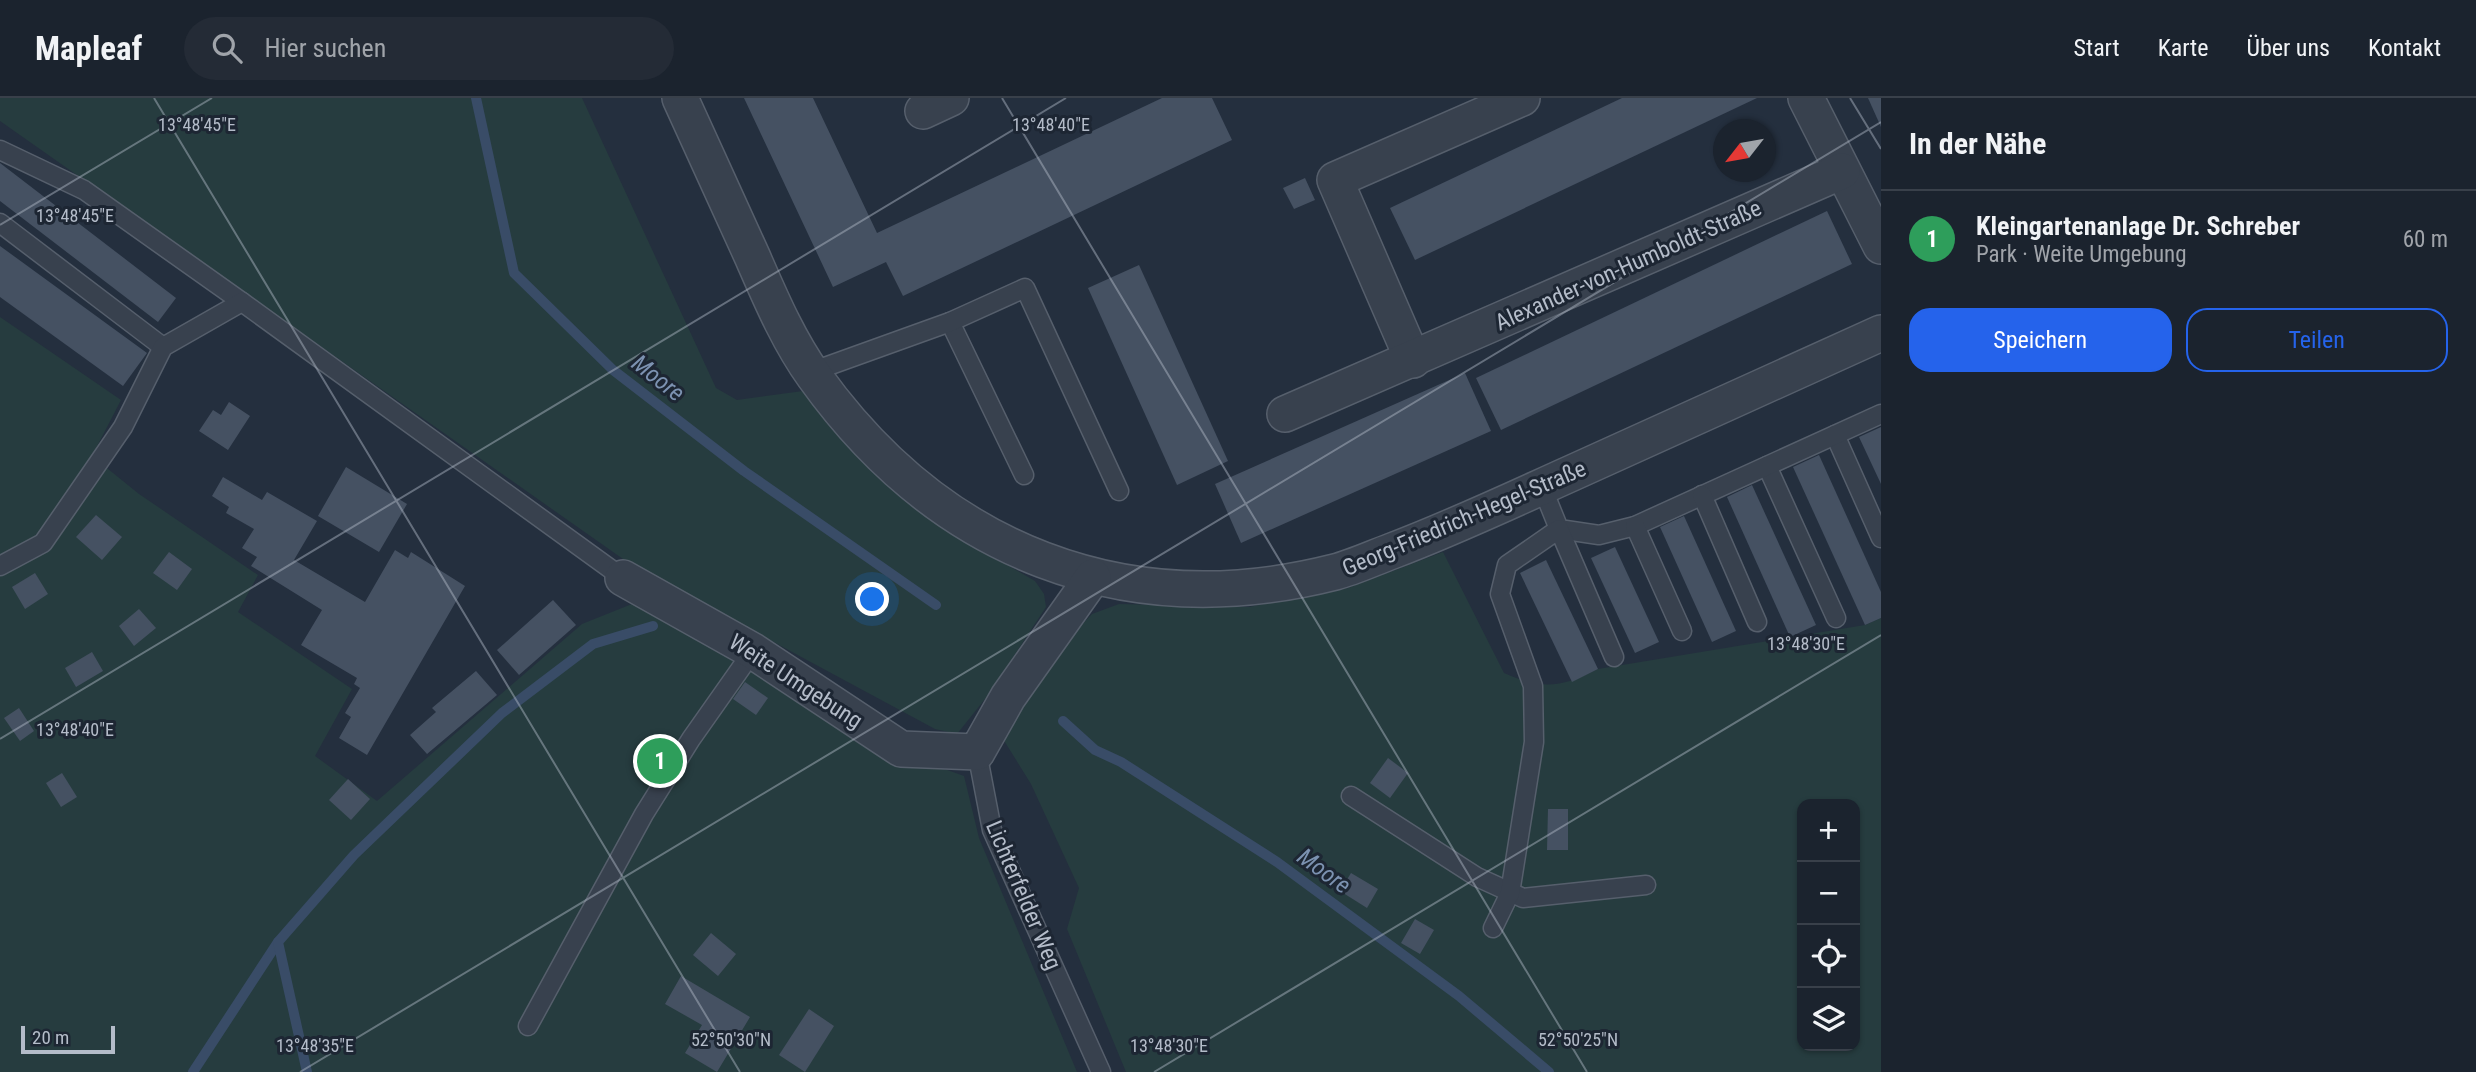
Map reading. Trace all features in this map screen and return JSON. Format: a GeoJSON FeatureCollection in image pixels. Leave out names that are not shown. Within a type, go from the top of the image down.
{"type":"FeatureCollection","features":[{"type":"Feature","properties":{"kind":"street","name":"Georg-Friedrich-Hegel-Straße"},"geometry":{"type":"LineString","coordinates":[[680,98],[781,321],[811,372],[836,407],[885,460],[936,502],[1003,545],[1093,577],[1153,588],[1228,590],[1337,572],[1542,487],[1881,333]]}},
{"type":"Feature","properties":{"kind":"street"},"geometry":{"type":"LineString","coordinates":[[1413,360],[1335,180],[1522,98]]}},
{"type":"Feature","properties":{"kind":"street"},"geometry":{"type":"LineString","coordinates":[[1806,98],[1881,246]]}},
{"type":"Feature","properties":{"kind":"street","name":"Alexander-von-Humboldt-Straße"},"geometry":{"type":"LineString","coordinates":[[1285,414],[1842,171]]}},
{"type":"Feature","properties":{"kind":"street"},"geometry":{"type":"LineString","coordinates":[[978,752],[1007,697],[1093,577]]}},
{"type":"Feature","properties":{"kind":"street","name":"Weite Umgebung"},"geometry":{"type":"LineString","coordinates":[[623,578],[753,652],[901,749],[978,752]]}},
{"type":"Feature","properties":{"kind":"lane"},"geometry":{"type":"LineString","coordinates":[[0,150],[84,190],[623,578]]}},
{"type":"Feature","properties":{"kind":"lane"},"geometry":{"type":"LineString","coordinates":[[0,223],[163,347]]}},
{"type":"Feature","properties":{"kind":"lane"},"geometry":{"type":"LineString","coordinates":[[811,372],[950,322],[1025,288],[1119,491]]}},
{"type":"Feature","properties":{"kind":"lane"},"geometry":{"type":"LineString","coordinates":[[0,566],[43,543],[123,427],[163,347],[242,302]]}},
{"type":"Feature","properties":{"kind":"lane"},"geometry":{"type":"LineString","coordinates":[[950,322],[1024,475]]}},
{"type":"Feature","properties":{"kind":"lane"},"geometry":{"type":"LineString","coordinates":[[1493,928],[1510,893],[1534,742],[1534,686],[1500,594],[1507,565],[1559,529],[1599,535],[1635,526],[1881,414]]}},
{"type":"Feature","properties":{"kind":"lane"},"geometry":{"type":"LineString","coordinates":[[1835,435],[1881,538]]}},
{"type":"Feature","properties":{"kind":"lane"},"geometry":{"type":"LineString","coordinates":[[1767,466],[1836,618]]}},
{"type":"Feature","properties":{"kind":"lane"},"geometry":{"type":"LineString","coordinates":[[1542,487],[1614,657]]}},
{"type":"Feature","properties":{"kind":"lane"},"geometry":{"type":"LineString","coordinates":[[1702,495],[1757,622]]}},
{"type":"Feature","properties":{"kind":"lane"},"geometry":{"type":"LineString","coordinates":[[1635,526],[1682,631]]}},
{"type":"Feature","properties":{"kind":"lane"},"geometry":{"type":"LineString","coordinates":[[528,1026],[644,814],[691,739],[753,652]]}},
{"type":"Feature","properties":{"kind":"lane","name":"Lichterfelder Weg"},"geometry":{"type":"LineString","coordinates":[[978,752],[992,830],[1101,1072]]}},
{"type":"Feature","properties":{"kind":"lane"},"geometry":{"type":"LineString","coordinates":[[1351,796],[1477,877],[1523,898],[1646,885]]}},
{"type":"Feature","properties":{"kind":"green space"},"geometry":{"type":"Polygon","coordinates":[[[0,98],[582,98],[716,388],[737,400],[803,391],[852,450],[879,475],[938,521],[1035,581],[1044,594],[1046,607],[989,694],[957,734],[935,729],[633,566],[0,121],[0,98]]]}},
{"type":"Feature","properties":{"kind":"green space"},"geometry":{"type":"Polygon","coordinates":[[[0,317],[121,400],[92,456],[139,494],[258,575],[238,612],[352,689],[315,756],[377,801],[582,624],[632,604],[744,667],[902,765],[939,767],[964,776],[979,838],[1077,1072],[0,1072],[0,317]]]}},
{"type":"Feature","properties":{"kind":"green space"},"geometry":{"type":"Polygon","coordinates":[[[1443,552],[1504,673],[1541,684],[1562,683],[1598,669],[1865,625],[1881,618],[1881,1072],[1126,1072],[1067,929],[1079,888],[1031,784],[998,731],[1045,664],[1092,614],[1119,604],[1249,607],[1348,588],[1443,552]]]}},
{"type":"Feature","properties":{"kind":"building"},"geometry":{"type":"Polygon","coordinates":[[[744,98],[813,98],[877,233],[1162,98],[1212,98],[1232,140],[903,296],[886,262],[833,287],[744,98]]]}},
{"type":"Feature","properties":{"kind":"building"},"geometry":{"type":"Polygon","coordinates":[[[1622,98],[1757,98],[1415,260],[1390,208],[1622,98]]]}},
{"type":"Feature","properties":{"kind":"building"},"geometry":{"type":"Polygon","coordinates":[[[1868,98],[1881,98],[1881,127],[1868,98]]]}},
{"type":"Feature","properties":{"kind":"building"},"geometry":{"type":"Polygon","coordinates":[[[0,163],[176,298],[158,322],[0,201],[0,163]]]}},
{"type":"Feature","properties":{"kind":"building"},"geometry":{"type":"Polygon","coordinates":[[[1305,178],[1315,200],[1294,209],[1283,188],[1305,178]]]}},
{"type":"Feature","properties":{"kind":"building"},"geometry":{"type":"Polygon","coordinates":[[[1827,211],[1852,264],[1501,430],[1476,378],[1827,211]]]}},
{"type":"Feature","properties":{"kind":"building"},"geometry":{"type":"Polygon","coordinates":[[[0,246],[147,353],[123,386],[0,297],[0,246]]]}},
{"type":"Feature","properties":{"kind":"building"},"geometry":{"type":"Polygon","coordinates":[[[1139,265],[1228,461],[1177,485],[1088,288],[1139,265]]]}},
{"type":"Feature","properties":{"kind":"building"},"geometry":{"type":"Polygon","coordinates":[[[1465,373],[1491,431],[1241,543],[1215,484],[1465,373]]]}},
{"type":"Feature","properties":{"kind":"building"},"geometry":{"type":"Polygon","coordinates":[[[229,402],[250,416],[228,450],[199,431],[213,410],[221,415],[229,402]]]}},
{"type":"Feature","properties":{"kind":"building"},"geometry":{"type":"Polygon","coordinates":[[[1881,427],[1881,484],[1859,437],[1881,427]]]}},
{"type":"Feature","properties":{"kind":"building"},"geometry":{"type":"Polygon","coordinates":[[[1819,455],[1881,592],[1881,618],[1865,625],[1793,467],[1819,455]]]}},
{"type":"Feature","properties":{"kind":"building"},"geometry":{"type":"Polygon","coordinates":[[[346,467],[407,504],[379,552],[318,516],[346,467]]]}},
{"type":"Feature","properties":{"kind":"building"},"geometry":{"type":"Polygon","coordinates":[[[223,477],[262,500],[267,492],[317,521],[294,560],[365,602],[395,550],[408,558],[411,552],[465,586],[367,755],[339,738],[351,717],[345,713],[360,688],[354,684],[357,678],[301,645],[322,610],[251,566],[257,557],[242,548],[254,529],[226,513],[229,507],[212,496],[223,477]]]}},
{"type":"Feature","properties":{"kind":"building"},"geometry":{"type":"Polygon","coordinates":[[[1752,485],[1816,625],[1790,637],[1727,497],[1752,485]]]}},
{"type":"Feature","properties":{"kind":"building"},"geometry":{"type":"Polygon","coordinates":[[[96,515],[122,537],[102,560],[76,537],[96,515]]]}},
{"type":"Feature","properties":{"kind":"building"},"geometry":{"type":"Polygon","coordinates":[[[1684,516],[1736,631],[1712,642],[1660,527],[1684,516]]]}},
{"type":"Feature","properties":{"kind":"building"},"geometry":{"type":"Polygon","coordinates":[[[1615,547],[1659,642],[1635,653],[1591,558],[1615,547]]]}},
{"type":"Feature","properties":{"kind":"building"},"geometry":{"type":"Polygon","coordinates":[[[169,552],[192,569],[177,590],[153,573],[169,552]]]}},
{"type":"Feature","properties":{"kind":"building"},"geometry":{"type":"Polygon","coordinates":[[[1546,560],[1598,669],[1572,682],[1520,573],[1546,560]]]}},
{"type":"Feature","properties":{"kind":"building"},"geometry":{"type":"Polygon","coordinates":[[[35,573],[48,594],[25,609],[12,587],[35,573]]]}},
{"type":"Feature","properties":{"kind":"building"},"geometry":{"type":"Polygon","coordinates":[[[553,600],[576,625],[519,675],[497,650],[553,600]]]}},
{"type":"Feature","properties":{"kind":"building"},"geometry":{"type":"Polygon","coordinates":[[[139,609],[156,628],[134,646],[119,626],[139,609]]]}},
{"type":"Feature","properties":{"kind":"building"},"geometry":{"type":"Polygon","coordinates":[[[92,652],[103,671],[76,687],[65,668],[92,652]]]}},
{"type":"Feature","properties":{"kind":"building"},"geometry":{"type":"Polygon","coordinates":[[[476,671],[497,695],[427,754],[410,735],[436,712],[432,708],[476,671]]]}},
{"type":"Feature","properties":{"kind":"building"},"geometry":{"type":"Polygon","coordinates":[[[745,682],[768,698],[756,715],[733,699],[745,682]]]}},
{"type":"Feature","properties":{"kind":"building"},"geometry":{"type":"Polygon","coordinates":[[[19,708],[34,731],[20,741],[4,718],[19,708]]]}},
{"type":"Feature","properties":{"kind":"building"},"geometry":{"type":"Polygon","coordinates":[[[1388,758],[1408,773],[1390,798],[1370,783],[1388,758]]]}},
{"type":"Feature","properties":{"kind":"building"},"geometry":{"type":"Polygon","coordinates":[[[62,773],[77,797],[61,807],[46,783],[62,773]]]}},
{"type":"Feature","properties":{"kind":"building"},"geometry":{"type":"Polygon","coordinates":[[[348,779],[370,799],[351,820],[329,800],[348,779]]]}},
{"type":"Feature","properties":{"kind":"building"},"geometry":{"type":"Polygon","coordinates":[[[1548,809],[1568,809],[1568,850],[1547,850],[1548,809]]]}},
{"type":"Feature","properties":{"kind":"building"},"geometry":{"type":"Polygon","coordinates":[[[1351,873],[1378,889],[1367,908],[1340,891],[1351,873]]]}},
{"type":"Feature","properties":{"kind":"building"},"geometry":{"type":"Polygon","coordinates":[[[1415,919],[1434,930],[1420,954],[1401,943],[1415,919]]]}},
{"type":"Feature","properties":{"kind":"building"},"geometry":{"type":"Polygon","coordinates":[[[711,933],[736,954],[718,976],[693,955],[711,933]]]}},
{"type":"Feature","properties":{"kind":"building"},"geometry":{"type":"Polygon","coordinates":[[[681,976],[750,1017],[717,1072],[685,1053],[702,1025],[665,1004],[681,976]]]}},
{"type":"Feature","properties":{"kind":"building"},"geometry":{"type":"Polygon","coordinates":[[[809,1009],[834,1026],[805,1072],[779,1055],[809,1009]]]}},
{"type":"Feature","properties":{"kind":"waterway","name":"Moore"},"geometry":{"type":"LineString","coordinates":[[476,98],[514,273],[613,370],[744,471],[936,605]]}},
{"type":"Feature","properties":{"kind":"waterway"},"geometry":{"type":"LineString","coordinates":[[307,1072],[278,942],[354,855],[502,713],[593,644],[653,626]]}},
{"type":"Feature","properties":{"kind":"waterway","name":"Moore"},"geometry":{"type":"LineString","coordinates":[[1063,721],[1095,750],[1121,762],[1277,862],[1459,996],[1549,1072]]}},
{"type":"Feature","properties":{"kind":"waterway"},"geometry":{"type":"LineString","coordinates":[[193,1072],[278,942]]}},
{"type":"Feature","properties":{"kind":"place","name":"Kleingartenanlage Dr. Schreber"},"geometry":{"type":"Point","coordinates":[660,761]}}]}
